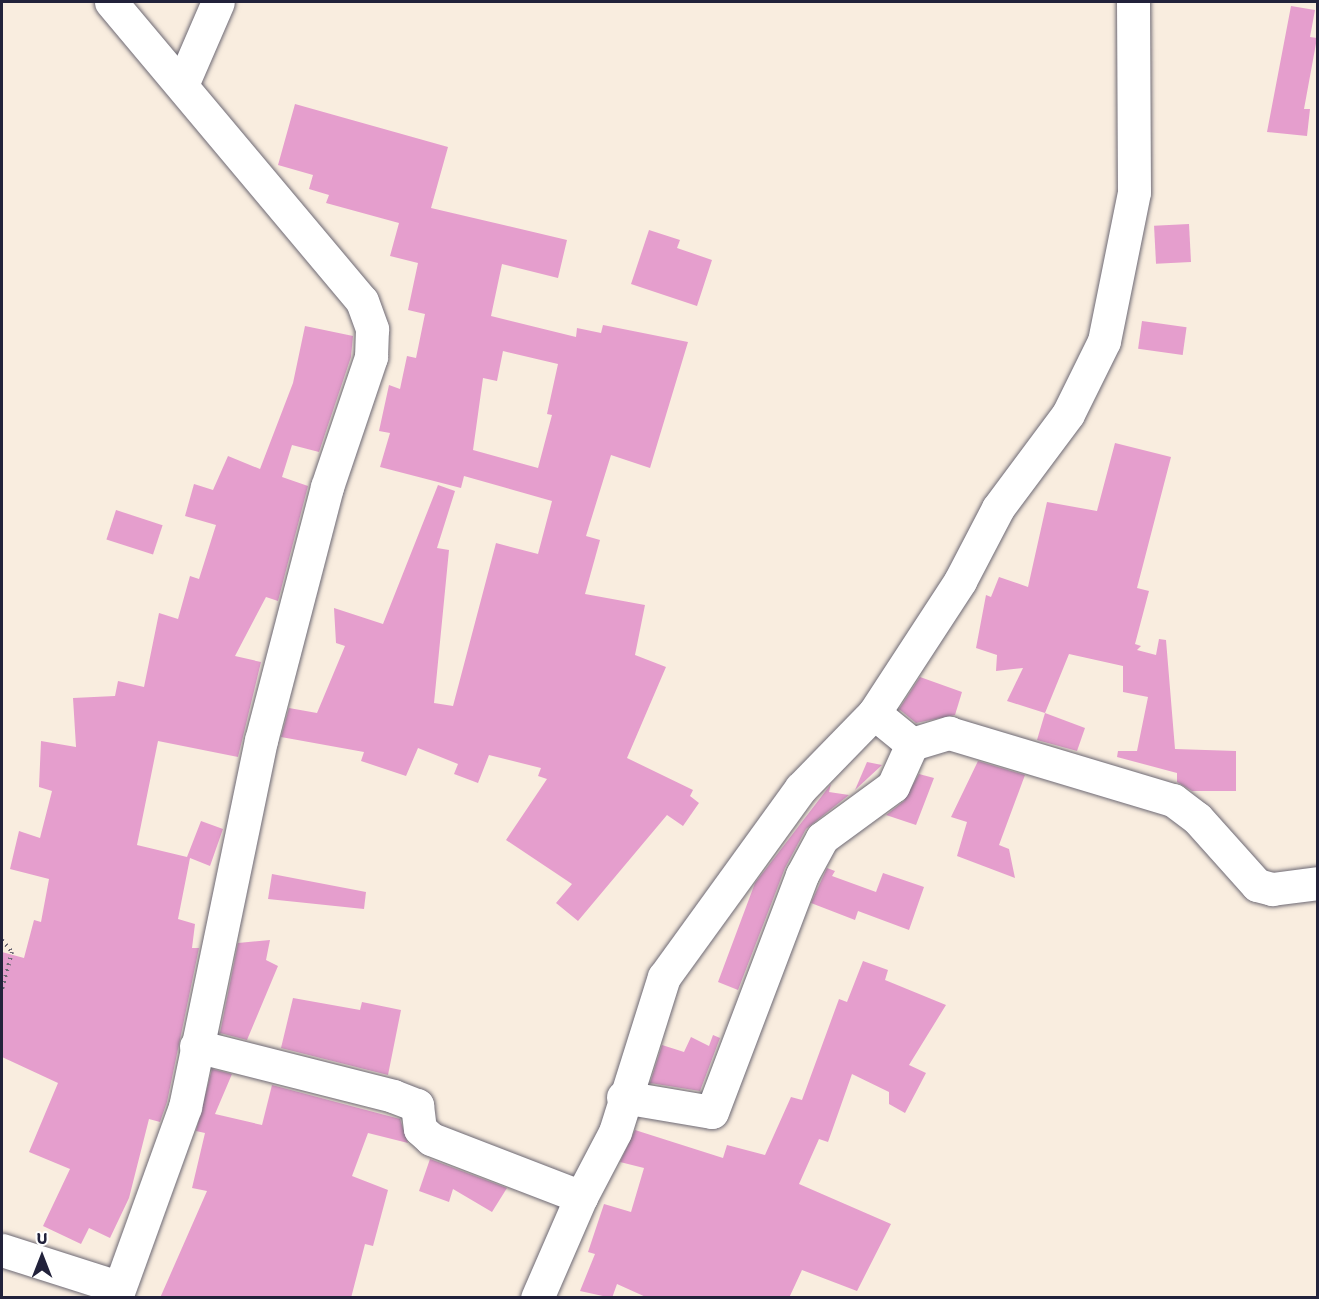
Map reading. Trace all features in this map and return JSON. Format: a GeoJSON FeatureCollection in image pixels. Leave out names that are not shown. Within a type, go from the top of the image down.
{"type":"FeatureCollection","features":[{"type":"Feature","properties":{"kind":"street"},"geometry":{"type":"LineString","coordinates":[[2,1250],[117,1292],[168,1161],[196,1046],[261,740],[327,487],[370,357],[372,329],[362,301],[111,2]]}},
{"type":"Feature","properties":{"kind":"street"},"geometry":{"type":"LineString","coordinates":[[182,85],[218,2]]}},
{"type":"Feature","properties":{"kind":"street"},"geometry":{"type":"LineString","coordinates":[[537,1298],[581,1197],[615,1132],[623,1097],[664,977],[801,788],[874,714],[960,581],[998,508],[1068,414],[1104,341],[1134,192],[1133,2]]}},
{"type":"Feature","properties":{"kind":"street"},"geometry":{"type":"LineString","coordinates":[[874,714],[912,744]]}},
{"type":"Feature","properties":{"kind":"street"},"geometry":{"type":"LineString","coordinates":[[623,1097],[712,1112],[802,875],[822,838],[893,786],[912,744],[949,733],[1173,800],[1197,818],[1257,885],[1272,889],[1317,884]]}},
{"type":"Feature","properties":{"kind":"street"},"geometry":{"type":"LineString","coordinates":[[196,1046],[393,1096],[417,1105],[420,1129],[431,1139],[581,1197]]}},
{"type":"Feature","properties":{"kind":"path"},"geometry":{"type":"LineString","coordinates":[[2,940],[12,952],[2,990]]}},
{"type":"Feature","properties":{"kind":"building"},"geometry":{"type":"Polygon","coordinates":[[[1291,6],[1315,10],[1310,37],[1317,38],[1304,109],[1310,109],[1307,136],[1267,132],[1291,6]]]}},
{"type":"Feature","properties":{"kind":"building"},"geometry":{"type":"Polygon","coordinates":[[[295,104],[448,147],[431,208],[567,240],[558,278],[502,264],[491,316],[576,337],[577,328],[601,333],[603,325],[688,342],[650,468],[611,455],[586,536],[600,540],[585,594],[645,605],[635,655],[666,667],[627,758],[693,790],[690,796],[699,803],[683,826],[667,815],[578,921],[556,903],[572,884],[506,840],[547,779],[538,776],[541,768],[489,755],[478,783],[454,774],[458,764],[418,748],[406,776],[361,761],[364,752],[281,737],[289,708],[317,713],[345,646],[336,643],[334,608],[383,624],[438,485],[455,491],[437,548],[449,550],[434,703],[453,706],[496,543],[538,554],[552,501],[464,476],[461,488],[380,467],[390,433],[379,431],[389,385],[400,389],[407,356],[416,358],[425,314],[408,310],[418,263],[390,256],[399,223],[326,203],[329,195],[309,189],[313,175],[278,165],[295,104]],[[503,351],[497,381],[483,378],[473,450],[538,468],[552,415],[547,414],[558,364],[503,351]]]}},
{"type":"Feature","properties":{"kind":"building"},"geometry":{"type":"Polygon","coordinates":[[[1189,224],[1191,262],[1156,264],[1154,226],[1189,224]]]}},
{"type":"Feature","properties":{"kind":"building"},"geometry":{"type":"Polygon","coordinates":[[[649,230],[680,240],[677,248],[712,260],[697,306],[631,284],[649,230]]]}},
{"type":"Feature","properties":{"kind":"building"},"geometry":{"type":"Polygon","coordinates":[[[1142,321],[1187,327],[1183,355],[1138,349],[1142,321]]]}},
{"type":"Feature","properties":{"kind":"building"},"geometry":{"type":"Polygon","coordinates":[[[305,326],[353,336],[351,357],[319,452],[292,445],[282,477],[308,486],[278,601],[266,597],[235,656],[261,662],[238,757],[158,741],[137,845],[187,857],[201,821],[223,829],[210,866],[190,858],[178,919],[195,924],[192,948],[199,948],[167,1102],[160,1122],[149,1119],[129,1198],[110,1238],[89,1228],[81,1244],[43,1226],[70,1169],[29,1152],[58,1083],[2,1057],[2,952],[24,958],[34,920],[41,922],[49,879],[10,869],[19,831],[40,838],[52,791],[39,787],[41,741],[76,747],[73,698],[115,696],[118,681],[144,687],[159,613],[178,619],[190,576],[199,579],[216,525],[185,516],[194,484],[213,490],[228,456],[260,469],[293,383],[305,326]]]}},
{"type":"Feature","properties":{"kind":"building"},"geometry":{"type":"Polygon","coordinates":[[[1115,443],[1171,457],[1137,588],[1149,591],[1135,644],[1141,646],[1137,650],[1156,655],[1159,639],[1166,640],[1175,749],[1236,751],[1236,791],[1192,791],[1177,782],[1177,773],[1117,757],[1118,751],[1137,751],[1148,697],[1123,692],[1123,666],[1069,654],[1045,713],[1007,701],[1023,668],[996,671],[997,655],[976,648],[986,595],[991,597],[999,577],[1028,587],[1047,502],[1097,511],[1115,443]]]}},
{"type":"Feature","properties":{"kind":"building"},"geometry":{"type":"Polygon","coordinates":[[[116,510],[163,525],[153,555],[106,539],[116,510]]]}},
{"type":"Feature","properties":{"kind":"building"},"geometry":{"type":"Polygon","coordinates":[[[920,677],[962,692],[955,715],[916,723],[899,709],[920,677]]]}},
{"type":"Feature","properties":{"kind":"building"},"geometry":{"type":"Polygon","coordinates":[[[1045,713],[1085,728],[1077,751],[1037,740],[1045,713]]]}},
{"type":"Feature","properties":{"kind":"building"},"geometry":{"type":"Polygon","coordinates":[[[978,761],[1025,775],[999,845],[1009,849],[1015,878],[957,856],[967,822],[951,817],[978,761]]]}},
{"type":"Feature","properties":{"kind":"building"},"geometry":{"type":"Polygon","coordinates":[[[867,762],[882,765],[855,790],[867,762]]]}},
{"type":"Feature","properties":{"kind":"building"},"geometry":{"type":"Polygon","coordinates":[[[919,774],[934,778],[916,825],[886,815],[904,801],[919,774]]]}},
{"type":"Feature","properties":{"kind":"building"},"geometry":{"type":"Polygon","coordinates":[[[831,784],[829,792],[849,795],[806,829],[785,868],[738,990],[718,982],[755,883],[831,784]]]}},
{"type":"Feature","properties":{"kind":"building"},"geometry":{"type":"Polygon","coordinates":[[[827,868],[835,871],[832,876],[876,892],[883,873],[924,887],[909,930],[858,911],[855,920],[811,903],[827,868]]]}},
{"type":"Feature","properties":{"kind":"building"},"geometry":{"type":"Polygon","coordinates":[[[272,874],[366,892],[364,909],[268,899],[272,874]]]}},
{"type":"Feature","properties":{"kind":"building"},"geometry":{"type":"Polygon","coordinates":[[[270,940],[266,960],[278,966],[247,1040],[220,1033],[238,943],[270,940]]]}},
{"type":"Feature","properties":{"kind":"building"},"geometry":{"type":"Polygon","coordinates":[[[863,961],[888,970],[885,980],[946,1005],[909,1065],[926,1073],[905,1113],[889,1104],[889,1092],[852,1074],[828,1142],[819,1139],[799,1184],[891,1224],[857,1291],[802,1270],[789,1298],[648,1298],[617,1284],[612,1298],[580,1291],[595,1254],[588,1252],[604,1204],[631,1212],[644,1168],[620,1162],[635,1130],[723,1158],[727,1145],[765,1155],[791,1097],[802,1100],[839,999],[847,1002],[863,961]]]}},
{"type":"Feature","properties":{"kind":"building"},"geometry":{"type":"Polygon","coordinates":[[[293,998],[360,1010],[362,1002],[401,1010],[388,1075],[281,1048],[293,998]]]}},
{"type":"Feature","properties":{"kind":"building"},"geometry":{"type":"Polygon","coordinates":[[[713,1035],[720,1038],[700,1091],[650,1083],[662,1045],[684,1052],[691,1037],[709,1046],[713,1035]]]}},
{"type":"Feature","properties":{"kind":"building"},"geometry":{"type":"Polygon","coordinates":[[[212,1069],[232,1074],[215,1114],[262,1125],[272,1085],[400,1119],[408,1143],[368,1133],[352,1176],[388,1190],[373,1246],[365,1244],[351,1298],[160,1298],[207,1191],[192,1188],[205,1133],[196,1131],[212,1069]]]}},
{"type":"Feature","properties":{"kind":"building"},"geometry":{"type":"Polygon","coordinates":[[[430,1159],[507,1188],[492,1212],[453,1189],[449,1202],[419,1191],[430,1159]]]}}]}
